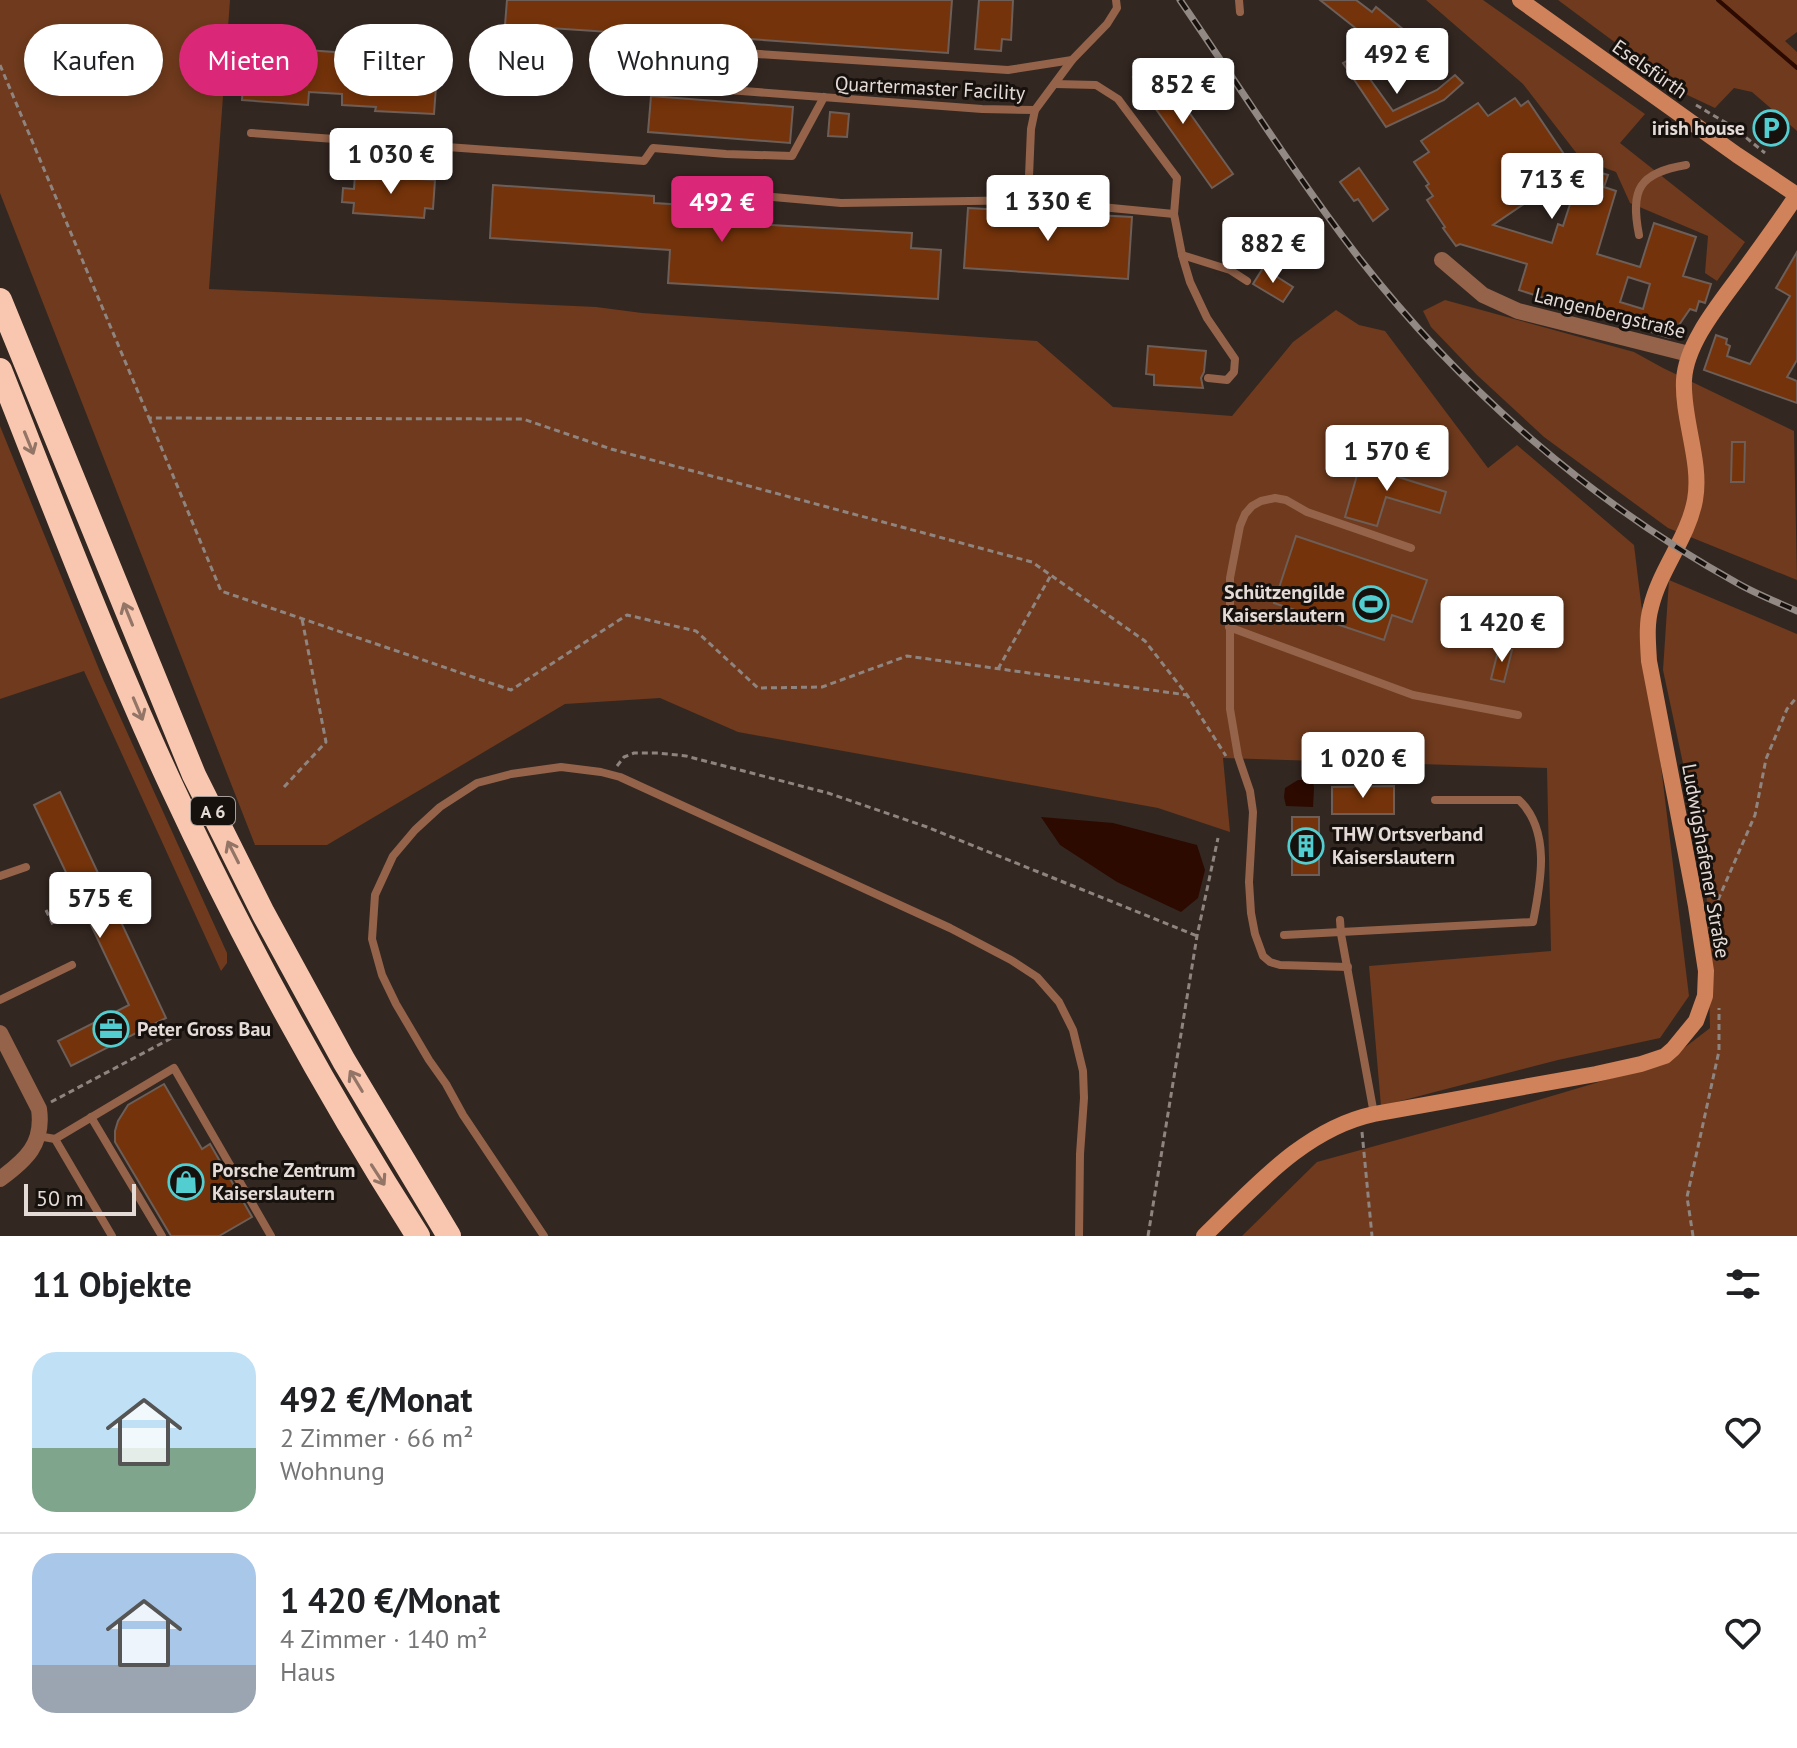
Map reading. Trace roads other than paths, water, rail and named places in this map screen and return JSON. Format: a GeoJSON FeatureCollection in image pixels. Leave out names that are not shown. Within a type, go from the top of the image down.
{"type":"FeatureCollection","features":[{"type":"Feature","properties":{"kind":"highway","name":"A 6"},"geometry":{"type":"LineString","coordinates":[[0,300],[194,775],[263,913],[344,1061],[449,1236]]}},
{"type":"Feature","properties":{"kind":"highway","name":"A 6"},"geometry":{"type":"LineString","coordinates":[[0,370],[99,619],[170,784],[256,961],[368,1159],[418,1236]]}},
{"type":"Feature","properties":{"kind":"street","name":"Eselsfürth"},"geometry":{"type":"LineString","coordinates":[[1520,0],[1797,195]]}},
{"type":"Feature","properties":{"kind":"street","name":"Langenbergstraße"},"geometry":{"type":"LineString","coordinates":[[1442,260],[1483,295],[1518,311],[1689,354],[1716,309],[1797,195]]}},
{"type":"Feature","properties":{"kind":"street","name":"Ludwigshafener Straße"},"geometry":{"type":"LineString","coordinates":[[1204,1236],[1277,1167],[1326,1132],[1368,1115],[1596,1074],[1655,1060],[1673,1049],[1696,1021],[1705,996],[1706,971],[1658,715],[1648,639],[1651,605],[1695,498],[1696,479],[1684,383],[1689,354]]}},
{"type":"Feature","properties":{"kind":"street"},"geometry":{"type":"LineString","coordinates":[[0,1033],[39,1109],[47,1138],[0,1179]]}},
{"type":"Feature","properties":{"kind":"lane","name":"Quartermaster Facility"},"geometry":{"type":"LineString","coordinates":[[1028,200],[1031,129],[1035,110],[1072,60],[1107,24],[1117,8],[1116,0]]}},
{"type":"Feature","properties":{"kind":"lane"},"geometry":{"type":"LineString","coordinates":[[1239,0],[1240,12]]}},
{"type":"Feature","properties":{"kind":"lane","name":"Quartermaster Facility"},"geometry":{"type":"LineString","coordinates":[[758,54],[1008,70],[1072,60]]}},
{"type":"Feature","properties":{"kind":"lane","name":"Quartermaster Facility"},"geometry":{"type":"LineString","coordinates":[[1055,84],[1096,85],[1118,99],[1177,178],[1174,214],[1190,282],[1207,318],[1235,359],[1234,372],[1227,380],[1208,378]]}},
{"type":"Feature","properties":{"kind":"lane","name":"Quartermaster Facility"},"geometry":{"type":"LineString","coordinates":[[758,92],[982,109],[1035,110]]}},
{"type":"Feature","properties":{"kind":"lane","name":"Quartermaster Facility"},"geometry":{"type":"LineString","coordinates":[[251,133],[644,161],[653,148],[792,156],[824,97]]}},
{"type":"Feature","properties":{"kind":"lane"},"geometry":{"type":"LineString","coordinates":[[1639,235],[1635,215],[1641,185],[1651,175],[1686,165]]}},
{"type":"Feature","properties":{"kind":"lane"},"geometry":{"type":"LineString","coordinates":[[773,197],[841,203],[1028,200],[1174,214]]}},
{"type":"Feature","properties":{"kind":"lane"},"geometry":{"type":"LineString","coordinates":[[1182,255],[1230,270],[1247,281]]}},
{"type":"Feature","properties":{"kind":"lane"},"geometry":{"type":"LineString","coordinates":[[1348,967],[1280,965],[1270,962],[1259,948],[1251,913],[1249,882],[1253,812],[1238,756],[1230,709],[1230,578],[1245,514],[1261,501],[1275,498],[1411,548]]}},
{"type":"Feature","properties":{"kind":"lane"},"geometry":{"type":"LineString","coordinates":[[1229,627],[1413,695],[1518,715]]}},
{"type":"Feature","properties":{"kind":"lane"},"geometry":{"type":"LineString","coordinates":[[544,1236],[463,1115],[389,990],[372,939],[375,895],[393,856],[440,807],[477,783],[511,774],[561,767],[610,774],[637,785],[950,928],[1037,977],[1059,1002],[1073,1030],[1083,1071],[1079,1236]]}},
{"type":"Feature","properties":{"kind":"lane"},"geometry":{"type":"LineString","coordinates":[[1284,935],[1533,922],[1540,852],[1538,833],[1527,808],[1519,800],[1435,800]]}},
{"type":"Feature","properties":{"kind":"lane"},"geometry":{"type":"LineString","coordinates":[[0,876],[26,867]]}},
{"type":"Feature","properties":{"kind":"lane"},"geometry":{"type":"LineString","coordinates":[[1340,920],[1368,1115]]}},
{"type":"Feature","properties":{"kind":"lane"},"geometry":{"type":"LineString","coordinates":[[0,1000],[72,965]]}},
{"type":"Feature","properties":{"kind":"lane"},"geometry":{"type":"LineString","coordinates":[[112,1236],[47,1138],[91,1117],[174,1068],[271,1236]]}},
{"type":"Feature","properties":{"kind":"lane"},"geometry":{"type":"LineString","coordinates":[[91,1117],[162,1236]]}},
{"type":"Feature","properties":{"kind":"waterway"},"geometry":{"type":"LineString","coordinates":[[1718,0],[1797,68]]}},
{"type":"Feature","properties":{"kind":"railway"},"geometry":{"type":"LineString","coordinates":[[1180,0],[1335,227],[1399,307],[1485,397],[1532,440],[1631,517],[1737,583],[1797,611]]}},
{"type":"Feature","properties":{"kind":"place","name":"irish house"},"geometry":{"type":"Point","coordinates":[1771,128]}},
{"type":"Feature","properties":{"kind":"place","name":"Schützengilde Kaiserslautern"},"geometry":{"type":"Point","coordinates":[1371,604]}},
{"type":"Feature","properties":{"kind":"place","name":"THW Ortsverband Kaiserslautern"},"geometry":{"type":"Point","coordinates":[1306,846]}},
{"type":"Feature","properties":{"kind":"place","name":"Peter Gross Bau"},"geometry":{"type":"Point","coordinates":[111,1029]}},
{"type":"Feature","properties":{"kind":"place","name":"Porsche Zentrum Kaiserslautern"},"geometry":{"type":"Point","coordinates":[186,1182]}}]}
